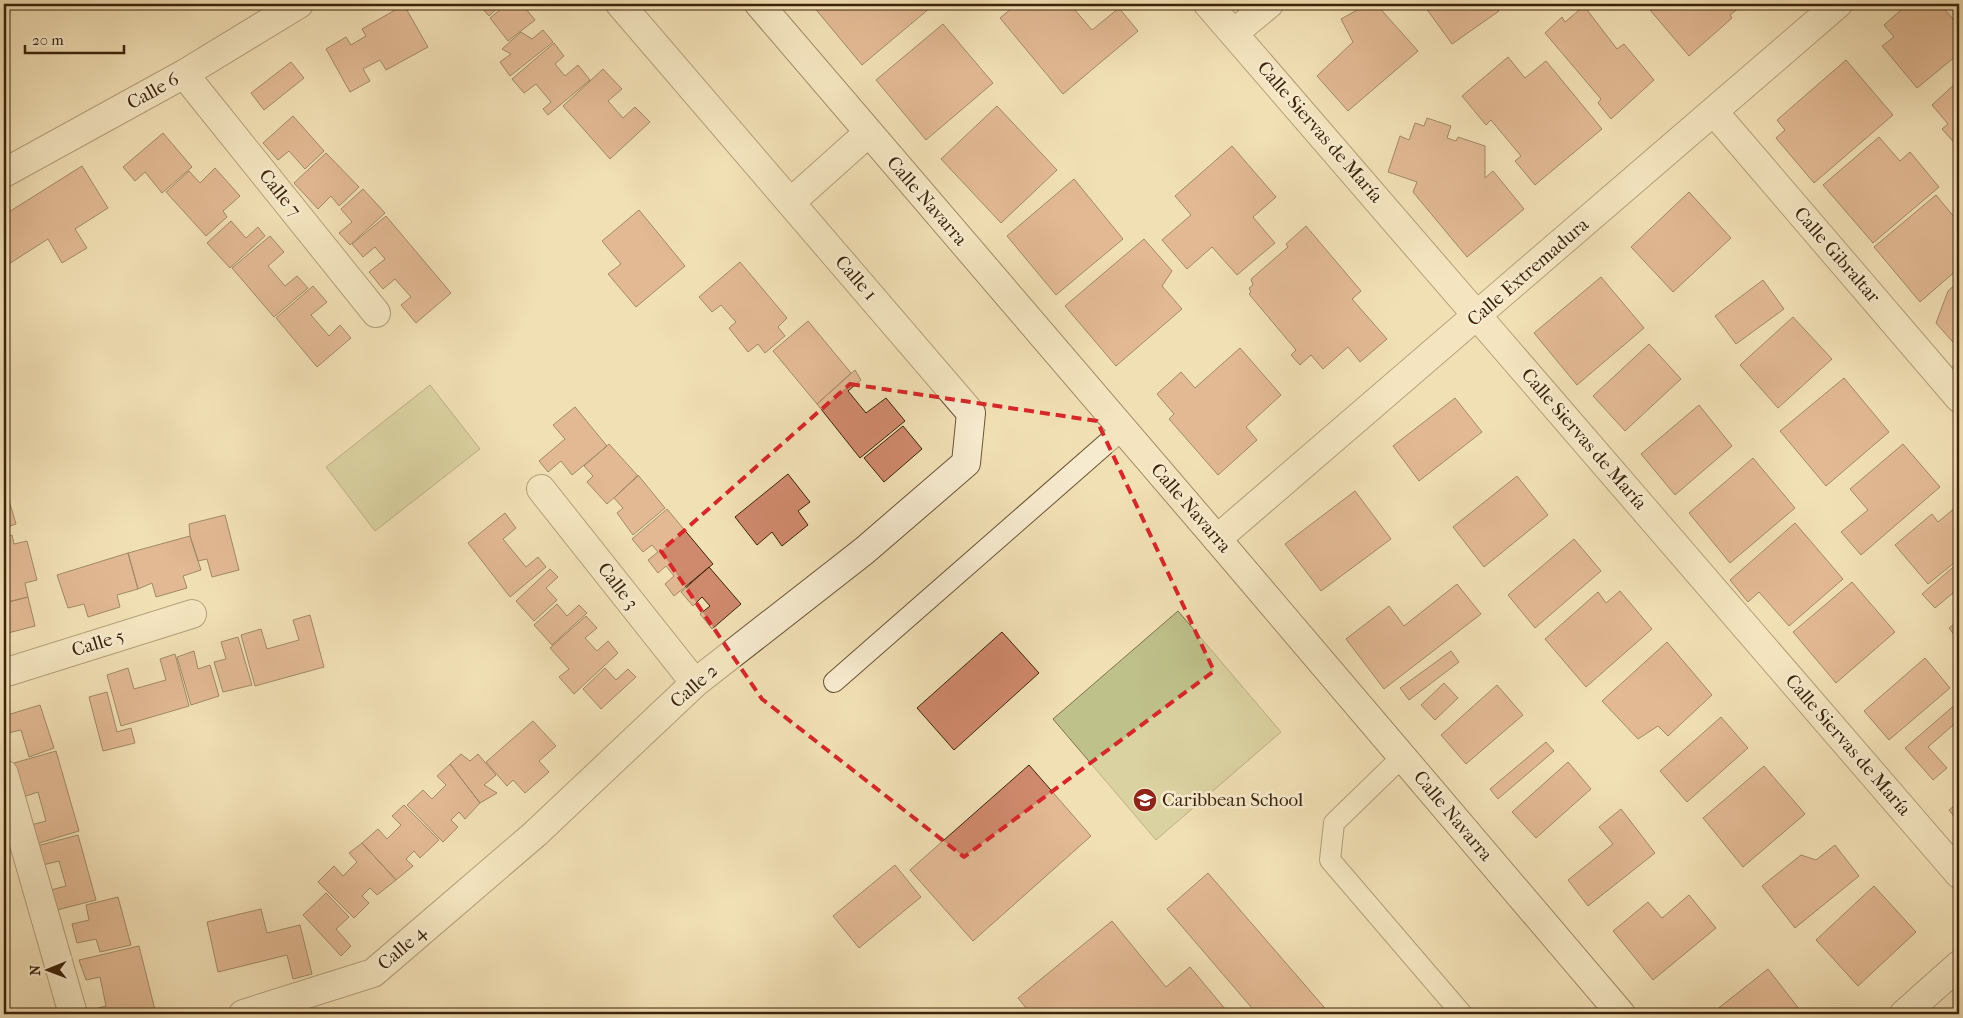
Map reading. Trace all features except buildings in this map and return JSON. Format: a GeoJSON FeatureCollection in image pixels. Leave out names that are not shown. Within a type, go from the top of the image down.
{"type":"FeatureCollection","features":[{"type":"Feature","properties":{"kind":"street","name":"Calle 6"},"geometry":{"type":"LineString","coordinates":[[4,173],[184,74],[299,4]]}},
{"type":"Feature","properties":{"kind":"street","name":"Calle 1"},"geometry":{"type":"LineString","coordinates":[[620,4],[971,413],[966,463],[864,551]]}},
{"type":"Feature","properties":{"kind":"street","name":"Calle Navarra"},"geometry":{"type":"LineString","coordinates":[[759,4],[1403,756],[1621,1014]]}},
{"type":"Feature","properties":{"kind":"street","name":"Calle Siervas de María"},"geometry":{"type":"LineString","coordinates":[[1208,4],[1959,874]]}},
{"type":"Feature","properties":{"kind":"street"},"geometry":{"type":"LineString","coordinates":[[1234,33],[1269,4]]}},
{"type":"Feature","properties":{"kind":"street","name":"Calle Extremadura"},"geometry":{"type":"LineString","coordinates":[[1217,539],[1838,4]]}},
{"type":"Feature","properties":{"kind":"street","name":"Calle 7"},"geometry":{"type":"LineString","coordinates":[[184,74],[376,313]]}},
{"type":"Feature","properties":{"kind":"street","name":"Calle Gibraltar"},"geometry":{"type":"LineString","coordinates":[[1714,112],[1959,398]]}},
{"type":"Feature","properties":{"kind":"street"},"geometry":{"type":"LineString","coordinates":[[791,202],[868,133]]}},
{"type":"Feature","properties":{"kind":"street","name":"Calle 3"},"geometry":{"type":"LineString","coordinates":[[541,488],[695,683]]}},
{"type":"Feature","properties":{"kind":"street","name":"Calle 2"},"geometry":{"type":"LineString","coordinates":[[535,834],[695,683],[864,551]]}},
{"type":"Feature","properties":{"kind":"street","name":"Calle 5"},"geometry":{"type":"LineString","coordinates":[[4,673],[192,614]]}},
{"type":"Feature","properties":{"kind":"street"},"geometry":{"type":"LineString","coordinates":[[4,774],[73,1014]]}},
{"type":"Feature","properties":{"kind":"street","name":"Calle 4"},"geometry":{"type":"LineString","coordinates":[[242,1014],[373,973],[535,834]]}},
{"type":"Feature","properties":{"kind":"street"},"geometry":{"type":"LineString","coordinates":[[1904,1014],[1959,965]]}},
{"type":"Feature","properties":{"kind":"lane"},"geometry":{"type":"LineString","coordinates":[[834,682],[1123,428]]}},
{"type":"Feature","properties":{"kind":"lane"},"geometry":{"type":"LineString","coordinates":[[1403,756],[1334,823],[1330,860],[1462,1014]]}},
{"type":"Feature","properties":{"kind":"highlighted area"},"geometry":{"type":"Polygon","coordinates":[[[850,384],[1097,421],[1214,671],[964,857],[762,699],[661,551],[850,384]]]}},
{"type":"Feature","properties":{"kind":"green space"},"geometry":{"type":"Polygon","coordinates":[[[430,385],[480,449],[375,531],[326,467],[430,385]]]}},
{"type":"Feature","properties":{"kind":"green space"},"geometry":{"type":"Polygon","coordinates":[[[1178,611],[1281,732],[1156,840],[1053,719],[1178,611]]]}},
{"type":"Feature","properties":{"kind":"place","name":"Caribbean School"},"geometry":{"type":"Point","coordinates":[1145,800]}}]}
